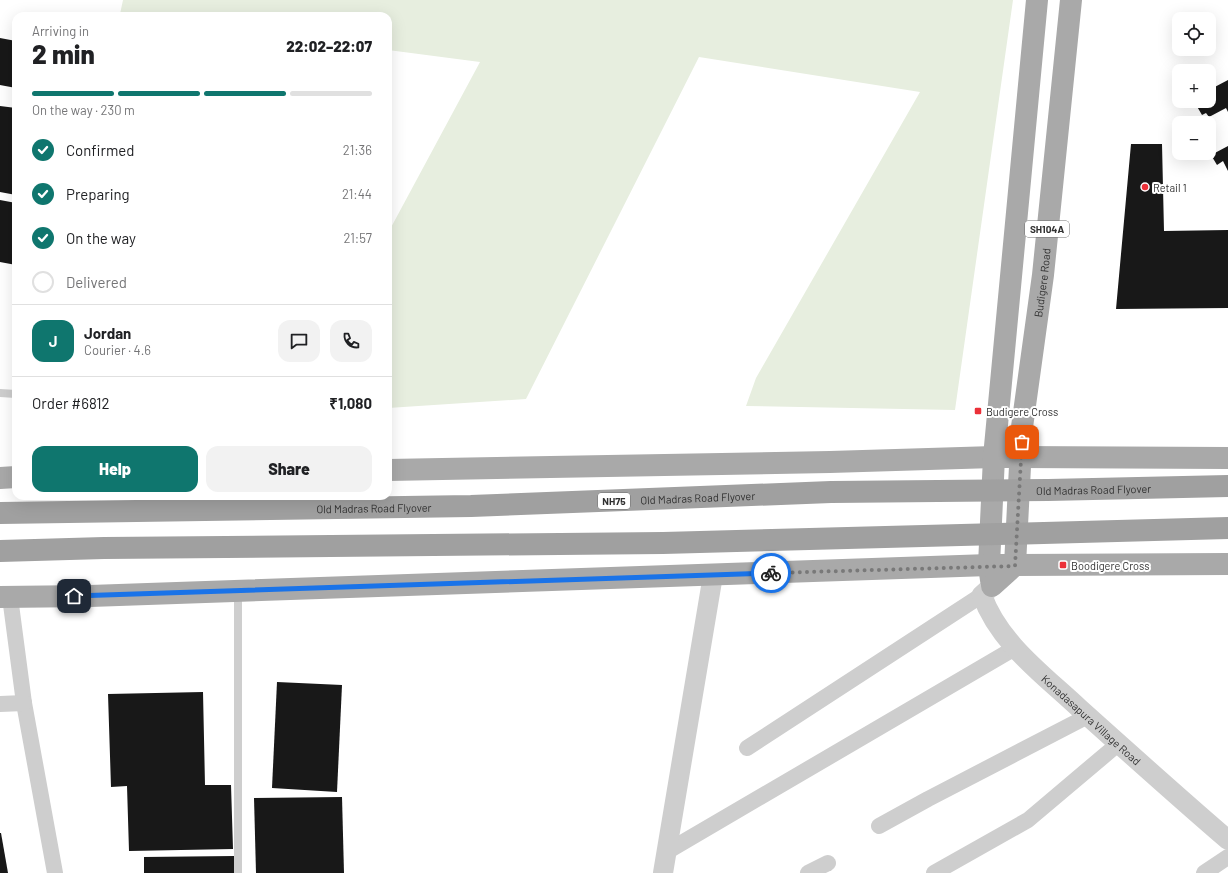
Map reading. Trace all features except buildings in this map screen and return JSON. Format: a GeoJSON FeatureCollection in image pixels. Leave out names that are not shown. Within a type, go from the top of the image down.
{"type":"FeatureCollection","features":[{"type":"Feature","properties":{"kind":"highway","name":"Old Madras Road Flyover"},"geometry":{"type":"LineString","coordinates":[[0,513],[471,506],[831,492],[1056,490],[1228,486]]}},
{"type":"Feature","properties":{"kind":"highway"},"geometry":{"type":"LineString","coordinates":[[0,551],[104,548],[663,543],[1228,528]]}},
{"type":"Feature","properties":{"kind":"main road","name":"SH104A"},"geometry":{"type":"LineString","coordinates":[[988,582],[994,457],[1038,0]]}},
{"type":"Feature","properties":{"kind":"main road","name":"Budigere Road"},"geometry":{"type":"LineString","coordinates":[[1015,566],[1022,427],[1043,275],[1071,0]]}},
{"type":"Feature","properties":{"kind":"main road"},"geometry":{"type":"LineString","coordinates":[[392,470],[830,462],[994,457],[1228,458]]}},
{"type":"Feature","properties":{"kind":"main road"},"geometry":{"type":"LineString","coordinates":[[0,478],[12,478]]}},
{"type":"Feature","properties":{"kind":"main road"},"geometry":{"type":"LineString","coordinates":[[5,597],[238,591],[714,575],[988,582],[1015,566],[1228,564]]}},
{"type":"Feature","properties":{"kind":"street"},"geometry":{"type":"LineString","coordinates":[[663,873],[668,851],[714,575]]}},
{"type":"Feature","properties":{"kind":"street","name":"Konadasapura Village Road"},"geometry":{"type":"LineString","coordinates":[[988,582],[988,611],[1015,648],[1118,744],[1228,840]]}},
{"type":"Feature","properties":{"kind":"street"},"geometry":{"type":"LineString","coordinates":[[748,748],[988,582]]}},
{"type":"Feature","properties":{"kind":"street"},"geometry":{"type":"LineString","coordinates":[[5,597],[55,873]]}},
{"type":"Feature","properties":{"kind":"street"},"geometry":{"type":"LineString","coordinates":[[668,851],[1015,648]]}},
{"type":"Feature","properties":{"kind":"street"},"geometry":{"type":"LineString","coordinates":[[0,704],[24,703]]}},
{"type":"Feature","properties":{"kind":"street"},"geometry":{"type":"LineString","coordinates":[[879,826],[1088,716]]}},
{"type":"Feature","properties":{"kind":"street"},"geometry":{"type":"LineString","coordinates":[[934,873],[1028,820],[1118,744]]}},
{"type":"Feature","properties":{"kind":"street"},"geometry":{"type":"LineString","coordinates":[[1204,873],[1228,857]]}},
{"type":"Feature","properties":{"kind":"street"},"geometry":{"type":"LineString","coordinates":[[808,873],[828,863]]}},
{"type":"Feature","properties":{"kind":"lane"},"geometry":{"type":"LineString","coordinates":[[0,393],[12,394]]}},
{"type":"Feature","properties":{"kind":"lane"},"geometry":{"type":"LineString","coordinates":[[238,591],[238,873]]}},
{"type":"Feature","properties":{"kind":"green space"},"geometry":{"type":"Polygon","coordinates":[[[123,0],[1013,0],[955,410],[746,406],[756,378],[920,92],[699,57],[526,399],[392,408],[392,226],[480,62],[392,51],[392,12],[120,12],[123,0]]]}},
{"type":"Feature","properties":{"kind":"way so far"},"geometry":{"type":"LineString","coordinates":[[771,573],[989,565],[1015,566],[1022,442]]}},
{"type":"Feature","properties":{"kind":"place","name":"Retail 1"},"geometry":{"type":"Point","coordinates":[1145,187]}},
{"type":"Feature","properties":{"kind":"place","name":"Budigere Cross"},"geometry":{"type":"Point","coordinates":[978,411]}},
{"type":"Feature","properties":{"kind":"place","name":"Boodigere Cross"},"geometry":{"type":"Point","coordinates":[1063,565]}},
{"type":"Feature","properties":{"kind":"route"},"geometry":{"type":"LineString","coordinates":[[74,596],[771,573]]}}]}
